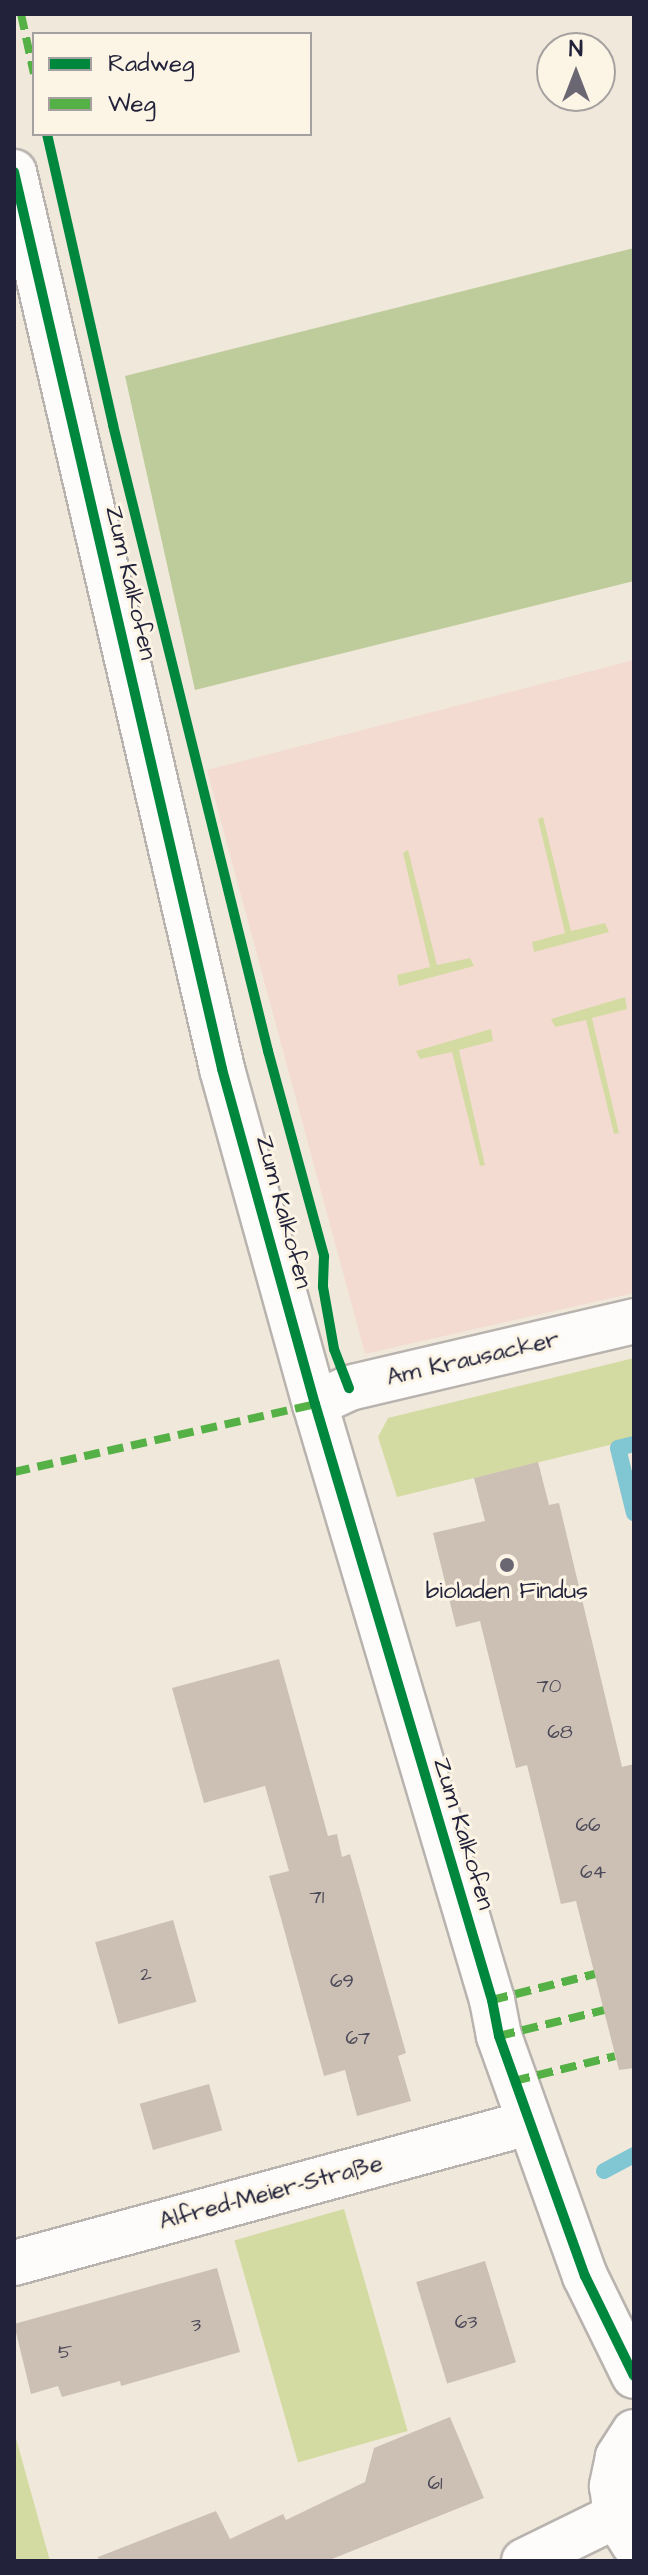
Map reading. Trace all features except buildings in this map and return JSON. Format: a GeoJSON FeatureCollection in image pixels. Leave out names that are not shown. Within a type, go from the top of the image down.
{"type":"FeatureCollection","features":[{"type":"Feature","properties":{"kind":"street","name":"Zum Kalkofen"},"geometry":{"type":"LineString","coordinates":[[14,172],[222,1069],[315,1404],[499,2036],[585,2276],[634,2376]]}},
{"type":"Feature","properties":{"kind":"street","name":"Am Krausacker"},"geometry":{"type":"LineString","coordinates":[[315,1404],[349,1388],[634,1321]]}},
{"type":"Feature","properties":{"kind":"street","name":"Alfred-Meier-Straße"},"geometry":{"type":"LineString","coordinates":[[14,2263],[528,2123]]}},
{"type":"Feature","properties":{"kind":"street"},"geometry":{"type":"LineString","coordinates":[[524,2561],[625,2531],[612,2486],[618,2457],[634,2432]]}},
{"type":"Feature","properties":{"kind":"shaded area"},"geometry":{"type":"Polygon","coordinates":[[[634,660],[634,1293],[365,1354],[207,770],[634,660]]]}},
{"type":"Feature","properties":{"kind":"green space"},"geometry":{"type":"Polygon","coordinates":[[[634,248],[634,581],[195,690],[125,376],[634,248]]]}},
{"type":"Feature","properties":{"kind":"green space"},"geometry":{"type":"Polygon","coordinates":[[[543,817],[571,931],[605,923],[609,932],[534,952],[532,942],[565,933],[538,819],[543,817]]]}},
{"type":"Feature","properties":{"kind":"green space"},"geometry":{"type":"Polygon","coordinates":[[[408,850],[437,965],[470,958],[474,966],[399,986],[397,975],[430,967],[403,853],[408,850]]]}},
{"type":"Feature","properties":{"kind":"green space"},"geometry":{"type":"Polygon","coordinates":[[[625,997],[627,1009],[592,1018],[619,1133],[614,1134],[586,1020],[555,1027],[551,1019],[625,997]]]}},
{"type":"Feature","properties":{"kind":"green space"},"geometry":{"type":"Polygon","coordinates":[[[491,1029],[493,1041],[459,1050],[485,1165],[480,1166],[452,1052],[420,1059],[416,1051],[491,1029]]]}},
{"type":"Feature","properties":{"kind":"green space"},"geometry":{"type":"Polygon","coordinates":[[[634,1358],[634,1439],[397,1497],[378,1437],[388,1418],[634,1358]]]}},
{"type":"Feature","properties":{"kind":"green space"},"geometry":{"type":"Polygon","coordinates":[[[344,2209],[408,2431],[298,2462],[234,2240],[344,2209]]]}},
{"type":"Feature","properties":{"kind":"green space"},"geometry":{"type":"Polygon","coordinates":[[[14,2431],[50,2561],[14,2561],[14,2431]]]}},
{"type":"Feature","properties":{"kind":"waterway"},"geometry":{"type":"LineString","coordinates":[[634,1444],[618,1448],[634,1513]]}},
{"type":"Feature","properties":{"kind":"waterway"},"geometry":{"type":"LineString","coordinates":[[604,2171],[634,2155]]}},
{"type":"Feature","properties":{"kind":"marked path"},"geometry":{"type":"LineString","coordinates":[[21,14],[32,65]]}},
{"type":"Feature","properties":{"kind":"marked path"},"geometry":{"type":"LineString","coordinates":[[14,1472],[315,1404]]}},
{"type":"Feature","properties":{"kind":"marked path"},"geometry":{"type":"LineString","coordinates":[[492,2000],[595,1974]]}},
{"type":"Feature","properties":{"kind":"marked path"},"geometry":{"type":"LineString","coordinates":[[499,2036],[604,2010]]}},
{"type":"Feature","properties":{"kind":"marked path"},"geometry":{"type":"LineString","coordinates":[[514,2081],[615,2056]]}},
{"type":"Feature","properties":{"kind":"cycle path"},"geometry":{"type":"LineString","coordinates":[[47,136],[113,425],[268,1051],[324,1256],[323,1287],[334,1349],[349,1388]]}},
{"type":"Feature","properties":{"kind":"cycle path"},"geometry":{"type":"LineString","coordinates":[[14,172],[222,1069],[315,1404],[492,2000],[499,2036],[585,2276],[634,2376]]}},
{"type":"Feature","properties":{"kind":"place","name":"bioladen Findus"},"geometry":{"type":"Point","coordinates":[507,1565]}}]}
